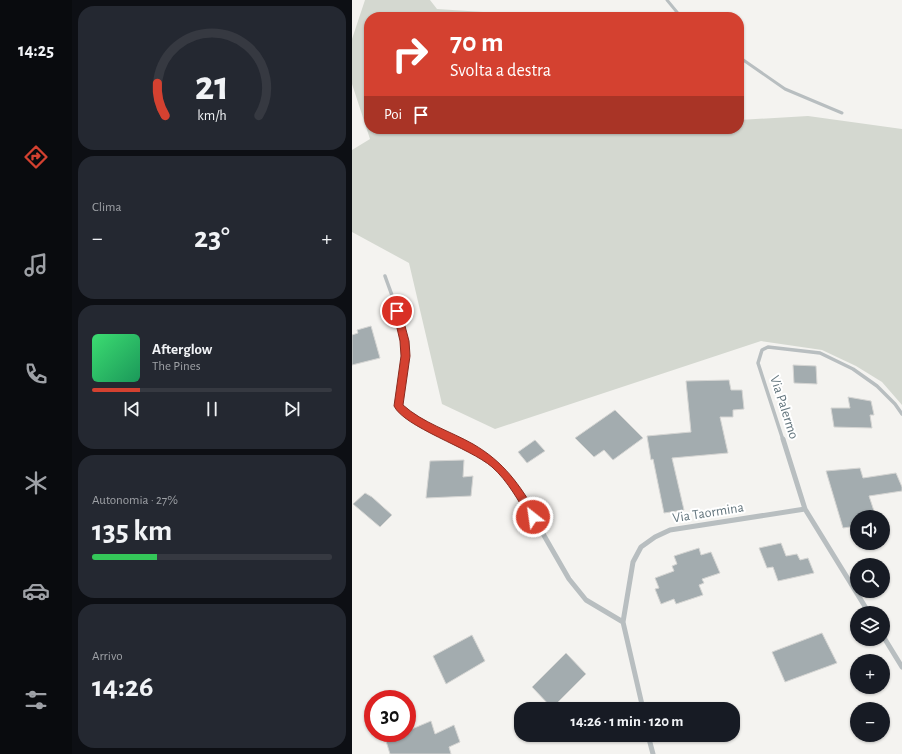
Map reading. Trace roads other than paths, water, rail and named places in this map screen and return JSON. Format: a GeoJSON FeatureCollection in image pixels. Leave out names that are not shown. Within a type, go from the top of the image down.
{"type":"FeatureCollection","features":[{"type":"Feature","properties":{"kind":"street"},"geometry":{"type":"LineString","coordinates":[[667,0],[677,12]]}},
{"type":"Feature","properties":{"kind":"street"},"geometry":{"type":"LineString","coordinates":[[744,60],[785,89],[842,113]]}},
{"type":"Feature","properties":{"kind":"street"},"geometry":{"type":"LineString","coordinates":[[385,276],[397,311],[404,341],[405,356],[398,406],[411,418],[470,447],[496,465],[519,492],[569,579],[586,600],[623,622]]}},
{"type":"Feature","properties":{"kind":"street","name":"Via Palermo"},"geometry":{"type":"LineString","coordinates":[[865,606],[805,509],[758,363],[762,350],[768,347],[820,353],[853,369],[877,386],[895,404],[902,414]]}},
{"type":"Feature","properties":{"kind":"street","name":"Via Taormina"},"geometry":{"type":"LineString","coordinates":[[640,702],[623,622],[633,562],[641,547],[655,537],[670,530],[805,509]]}},
{"type":"Feature","properties":{"kind":"street"},"geometry":{"type":"LineString","coordinates":[[889,646],[902,667]]}},
{"type":"Feature","properties":{"kind":"street"},"geometry":{"type":"LineString","coordinates":[[650,742],[653,754]]}}]}
